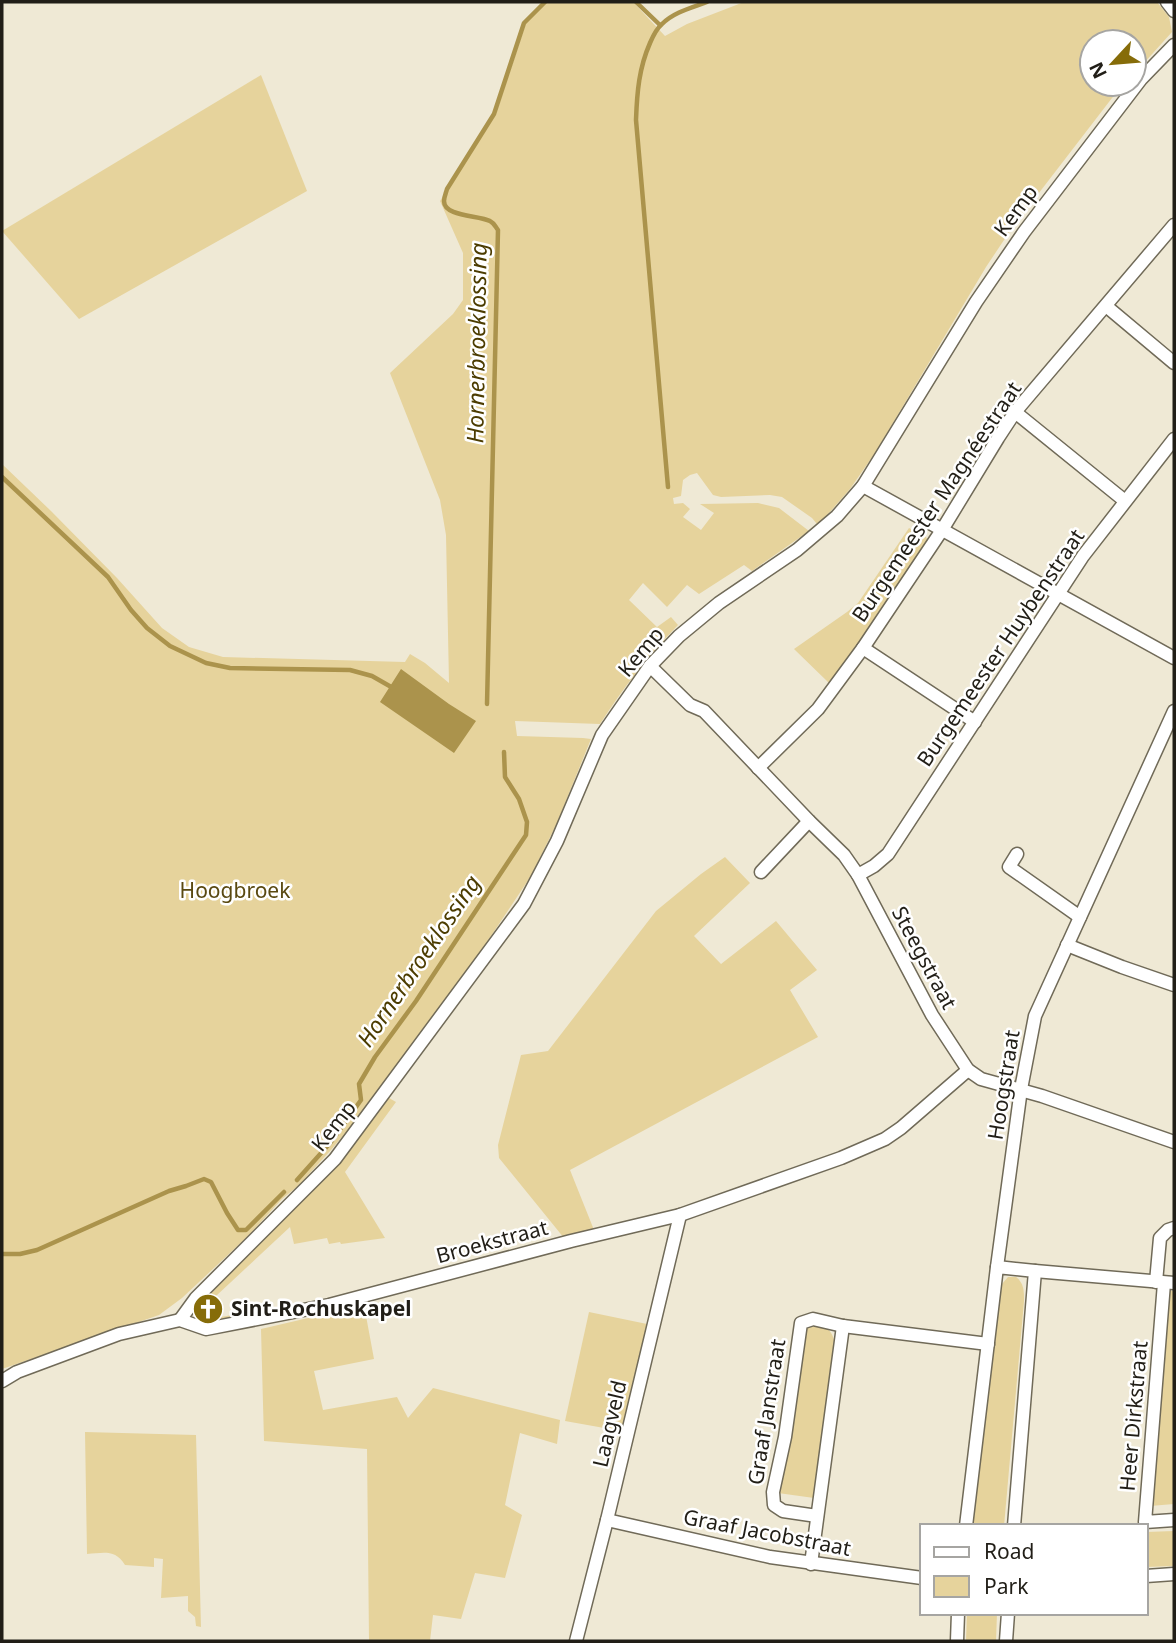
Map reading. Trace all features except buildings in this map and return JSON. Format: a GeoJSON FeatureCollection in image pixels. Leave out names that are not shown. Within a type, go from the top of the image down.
{"type":"FeatureCollection","features":[{"type":"Feature","properties":{"kind":"street"},"geometry":{"type":"LineString","coordinates":[[1167,2],[1174,11]]}},
{"type":"Feature","properties":{"kind":"street","name":"Kemp"},"geometry":{"type":"LineString","coordinates":[[180,1320],[196,1298],[335,1159],[524,904],[557,841],[602,735],[650,666],[678,636],[719,603],[797,550],[837,516],[863,486],[975,302],[1024,232],[1141,79],[1174,45]]}},
{"type":"Feature","properties":{"kind":"street","name":"Burgemeester Magnéestraat"},"geometry":{"type":"LineString","coordinates":[[758,768],[818,709],[863,648],[942,530],[1015,412],[1174,225]]}},
{"type":"Feature","properties":{"kind":"street"},"geometry":{"type":"LineString","coordinates":[[1106,306],[1174,363]]}},
{"type":"Feature","properties":{"kind":"street"},"geometry":{"type":"LineString","coordinates":[[1015,412],[1125,501]]}},
{"type":"Feature","properties":{"kind":"street","name":"Burgemeester Huybenstraat"},"geometry":{"type":"LineString","coordinates":[[858,875],[888,854],[1083,556],[1174,439]]}},
{"type":"Feature","properties":{"kind":"street"},"geometry":{"type":"LineString","coordinates":[[863,486],[1174,658]]}},
{"type":"Feature","properties":{"kind":"street"},"geometry":{"type":"LineString","coordinates":[[863,648],[975,722]]}},
{"type":"Feature","properties":{"kind":"street","name":"Steegstraat"},"geometry":{"type":"LineString","coordinates":[[650,666],[690,705],[704,712],[844,855],[858,875],[932,1014],[968,1070]]}},
{"type":"Feature","properties":{"kind":"street","name":"Hoogstraat"},"geometry":{"type":"LineString","coordinates":[[966,1524],[1021,1089],[1035,1016],[1174,711]]}},
{"type":"Feature","properties":{"kind":"street"},"geometry":{"type":"LineString","coordinates":[[761,872],[809,821]]}},
{"type":"Feature","properties":{"kind":"street"},"geometry":{"type":"LineString","coordinates":[[1017,854],[1009,867],[1080,917]]}},
{"type":"Feature","properties":{"kind":"street"},"geometry":{"type":"LineString","coordinates":[[1067,945],[1174,985]]}},
{"type":"Feature","properties":{"kind":"street"},"geometry":{"type":"LineString","coordinates":[[968,1070],[981,1079],[1021,1089],[1174,1142]]}},
{"type":"Feature","properties":{"kind":"street","name":"Broekstraat"},"geometry":{"type":"LineString","coordinates":[[2,1381],[17,1372],[119,1334],[180,1320],[206,1329],[329,1305],[680,1215],[841,1158],[885,1139],[968,1070]]}},
{"type":"Feature","properties":{"kind":"street","name":"Laagveld"},"geometry":{"type":"LineString","coordinates":[[576,1641],[680,1215]]}},
{"type":"Feature","properties":{"kind":"street"},"geometry":{"type":"LineString","coordinates":[[997,1267],[1165,1283],[1160,1238],[1174,1228]]}},
{"type":"Feature","properties":{"kind":"street"},"geometry":{"type":"LineString","coordinates":[[1014,1524],[1035,1271]]}},
{"type":"Feature","properties":{"kind":"street","name":"Heer Dirkstraat"},"geometry":{"type":"LineString","coordinates":[[1165,1283],[1145,1522],[1174,1520]]}},
{"type":"Feature","properties":{"kind":"street","name":"Graaf Janstraat"},"geometry":{"type":"LineString","coordinates":[[817,1516],[783,1511],[774,1505],[773,1492],[785,1437],[802,1322],[813,1319],[843,1326],[988,1344]]}},
{"type":"Feature","properties":{"kind":"street"},"geometry":{"type":"LineString","coordinates":[[811,1563],[843,1326]]}},
{"type":"Feature","properties":{"kind":"street","name":"Graaf Jacobstraat"},"geometry":{"type":"LineString","coordinates":[[607,1520],[770,1557],[920,1578]]}},
{"type":"Feature","properties":{"kind":"street"},"geometry":{"type":"LineString","coordinates":[[1148,1576],[1174,1574]]}},
{"type":"Feature","properties":{"kind":"street"},"geometry":{"type":"LineString","coordinates":[[957,1641],[958,1615]]}},
{"type":"Feature","properties":{"kind":"street"},"geometry":{"type":"LineString","coordinates":[[1006,1641],[1007,1615]]}},
{"type":"Feature","properties":{"kind":"green space","name":"Hoogbroek"},"geometry":{"type":"Polygon","coordinates":[[[546,2],[633,2],[665,36],[687,24],[744,2],[1157,2],[1169,17],[1172,32],[1148,59],[1148,28],[1078,28],[1078,98],[1112,98],[1012,228],[875,453],[850,489],[822,521],[817,524],[782,497],[721,497],[713,495],[697,473],[683,480],[681,496],[673,498],[674,504],[683,503],[690,509],[683,517],[701,530],[714,513],[700,504],[758,503],[779,508],[809,531],[752,571],[744,565],[699,594],[687,585],[667,607],[643,583],[629,600],[657,627],[671,617],[678,625],[636,673],[600,724],[515,721],[517,736],[591,739],[557,823],[531,876],[485,945],[372,1101],[331,1150],[247,1237],[182,1298],[159,1315],[2,1369],[2,464],[117,578],[162,628],[189,647],[223,657],[405,662],[410,654],[449,683],[446,535],[440,500],[390,373],[453,314],[463,300],[463,253],[440,201],[496,114],[526,23],[546,2]]]}},
{"type":"Feature","properties":{"kind":"green space"},"geometry":{"type":"Polygon","coordinates":[[[261,75],[307,191],[79,319],[2,231],[261,75]]]}},
{"type":"Feature","properties":{"kind":"green space"},"geometry":{"type":"Polygon","coordinates":[[[909,528],[926,537],[928,541],[849,658],[829,683],[794,649],[858,603],[909,528]]]}},
{"type":"Feature","properties":{"kind":"green space"},"geometry":{"type":"Polygon","coordinates":[[[725,857],[750,883],[694,936],[721,964],[776,921],[817,970],[790,990],[818,1037],[570,1170],[594,1230],[564,1238],[499,1158],[498,1145],[521,1055],[548,1051],[656,911],[725,857]]]}},
{"type":"Feature","properties":{"kind":"green space"},"geometry":{"type":"Polygon","coordinates":[[[389,1098],[396,1102],[345,1172],[385,1238],[329,1244],[327,1238],[294,1244],[290,1227],[216,1296],[216,1309],[221,1317],[270,1308],[268,1313],[222,1321],[200,1317],[197,1306],[206,1295],[341,1159],[389,1098]]]}},
{"type":"Feature","properties":{"kind":"green space"},"geometry":{"type":"Polygon","coordinates":[[[1008,1277],[1016,1277],[1024,1291],[1004,1524],[973,1524],[999,1297],[1002,1284],[1008,1277]]]}},
{"type":"Feature","properties":{"kind":"green space"},"geometry":{"type":"Polygon","coordinates":[[[1166,1290],[1174,1293],[1174,1504],[1150,1506],[1166,1290]]]}},
{"type":"Feature","properties":{"kind":"green space"},"geometry":{"type":"Polygon","coordinates":[[[364,1305],[374,1359],[314,1371],[323,1410],[397,1397],[408,1418],[433,1388],[560,1420],[557,1444],[520,1433],[505,1505],[522,1515],[505,1578],[475,1573],[461,1619],[433,1615],[430,1641],[369,1641],[367,1449],[264,1441],[261,1329],[364,1305]]]}},
{"type":"Feature","properties":{"kind":"green space"},"geometry":{"type":"Polygon","coordinates":[[[589,1312],[647,1324],[621,1431],[565,1421],[589,1312]]]}},
{"type":"Feature","properties":{"kind":"green space"},"geometry":{"type":"Polygon","coordinates":[[[810,1324],[825,1327],[834,1340],[814,1498],[778,1493],[788,1453],[804,1329],[810,1324]]]}},
{"type":"Feature","properties":{"kind":"green space"},"geometry":{"type":"Polygon","coordinates":[[[85,1432],[196,1435],[201,1627],[196,1626],[195,1617],[188,1611],[188,1596],[161,1598],[163,1559],[154,1558],[154,1567],[125,1565],[117,1556],[109,1553],[87,1554],[85,1432]]]}},
{"type":"Feature","properties":{"kind":"green space"},"geometry":{"type":"Polygon","coordinates":[[[1174,1531],[1174,1566],[1148,1567],[1148,1532],[1174,1531]]]}},
{"type":"Feature","properties":{"kind":"green space"},"geometry":{"type":"Polygon","coordinates":[[[967,1615],[997,1615],[996,1641],[966,1641],[967,1615]]]}},
{"type":"Feature","properties":{"kind":"shaded area"},"geometry":{"type":"Polygon","coordinates":[[[401,669],[476,721],[454,753],[380,702],[401,669]]]}},
{"type":"Feature","properties":{"kind":"waterway","name":"Hornerbroeklossing"},"geometry":{"type":"LineString","coordinates":[[487,704],[498,230],[490,221],[450,210],[444,200],[447,189],[494,114],[524,23],[545,2]]}},
{"type":"Feature","properties":{"kind":"waterway","name":"Hornerbroeklossing"},"geometry":{"type":"LineString","coordinates":[[636,2],[660,25]]}},
{"type":"Feature","properties":{"kind":"waterway","name":"Hornerbroeklossing"},"geometry":{"type":"LineString","coordinates":[[668,487],[636,120],[637,100],[643,62],[656,30],[672,16],[707,2]]}},
{"type":"Feature","properties":{"kind":"waterway"},"geometry":{"type":"LineString","coordinates":[[2,477],[108,577],[147,628],[170,646],[206,663],[230,668],[350,670],[372,676],[393,688]]}},
{"type":"Feature","properties":{"kind":"waterway","name":"Hornerbroeklossing"},"geometry":{"type":"LineString","coordinates":[[297,1180],[331,1142],[361,1100],[359,1084],[375,1057],[416,1001],[526,835],[527,822],[519,799],[505,777],[504,752]]}},
{"type":"Feature","properties":{"kind":"waterway","name":"Hornerbroeklossing"},"geometry":{"type":"LineString","coordinates":[[2,1254],[37,1250],[169,1191],[204,1179],[211,1182],[238,1230],[246,1230],[284,1192]]}},
{"type":"Feature","properties":{"kind":"place","name":"Sint-Rochuskapel"},"geometry":{"type":"Point","coordinates":[208,1309]}}]}
